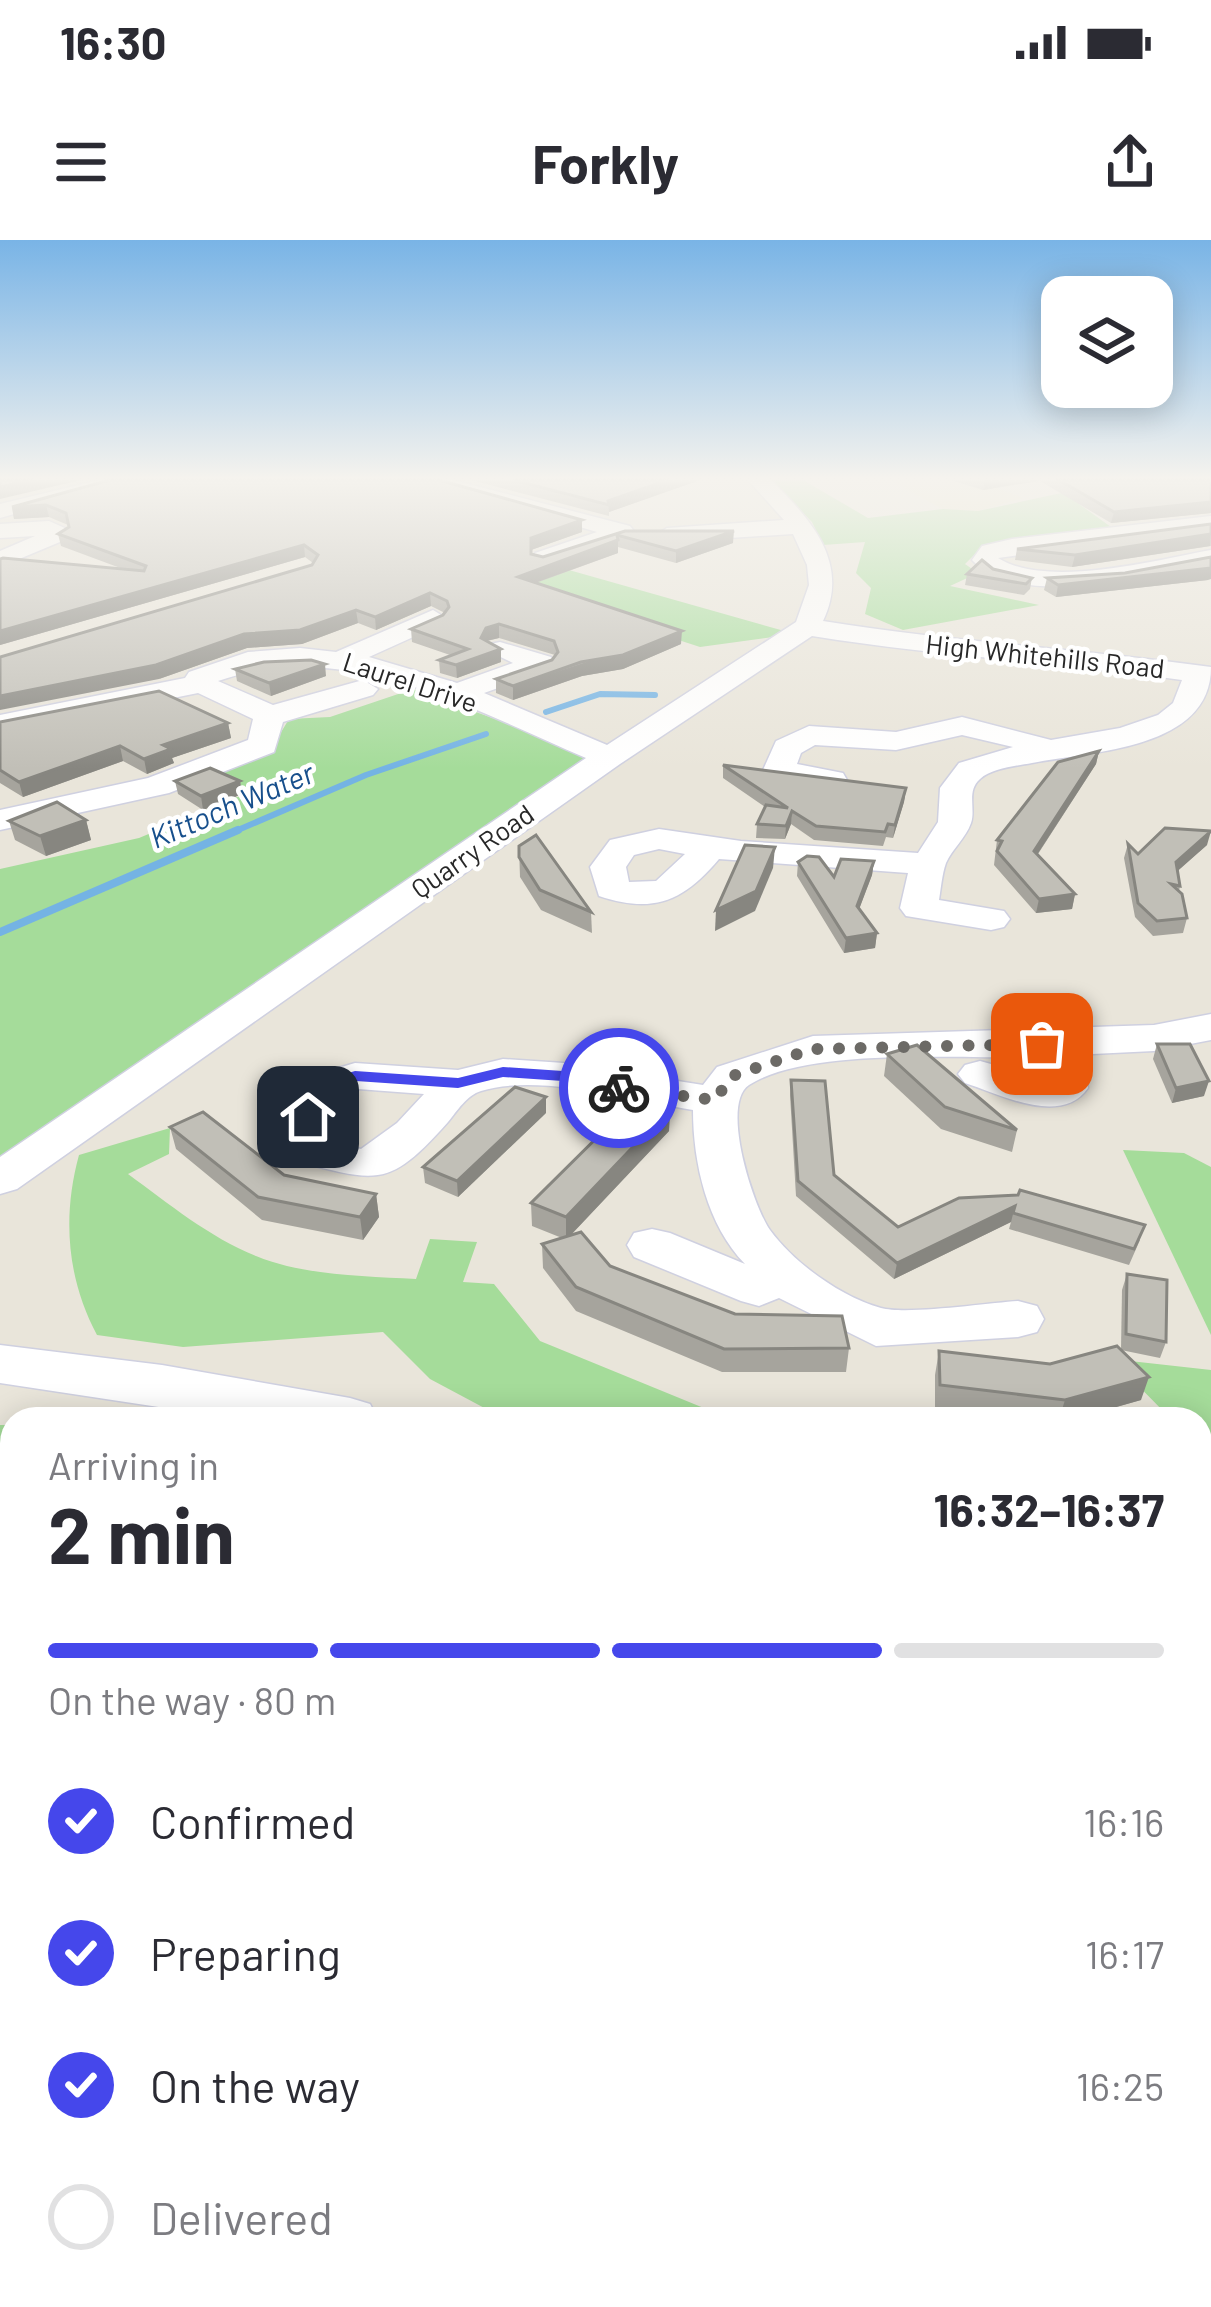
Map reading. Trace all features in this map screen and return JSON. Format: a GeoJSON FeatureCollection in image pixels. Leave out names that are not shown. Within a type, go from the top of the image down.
{"type":"FeatureCollection","features":[{"type":"Feature","properties":{"kind":"street"},"geometry":{"type":"LineString","coordinates":[[807,627],[822,594],[821,576]]}},
{"type":"Feature","properties":{"kind":"street"},"geometry":{"type":"LineString","coordinates":[[346,657],[433,618]]}},
{"type":"Feature","properties":{"kind":"street","name":"High Whitehills Road"},"geometry":{"type":"LineString","coordinates":[[807,627],[927,646],[1094,658],[1205,675]]}},
{"type":"Feature","properties":{"kind":"street","name":"Quarry Road"},"geometry":{"type":"LineString","coordinates":[[0,1179],[610,757],[807,627]]}},
{"type":"Feature","properties":{"kind":"street"},"geometry":{"type":"LineString","coordinates":[[452,694],[555,659],[500,650]]}},
{"type":"Feature","properties":{"kind":"street","name":"Laurel Drive"},"geometry":{"type":"LineString","coordinates":[[0,724],[201,684],[199,678],[232,664],[346,657],[610,757]]}},
{"type":"Feature","properties":{"kind":"street"},"geometry":{"type":"LineString","coordinates":[[991,919],[920,908],[928,864],[955,822],[956,788],[970,770],[1195,716],[1186,707],[1205,675]]}},
{"type":"Feature","properties":{"kind":"street"},"geometry":{"type":"LineString","coordinates":[[201,684],[269,715],[304,710],[363,689]]}},
{"type":"Feature","properties":{"kind":"street"},"geometry":{"type":"LineString","coordinates":[[0,820],[134,777],[157,786],[263,745],[269,715]]}},
{"type":"Feature","properties":{"kind":"street"},"geometry":{"type":"LineString","coordinates":[[831,780],[779,770],[787,748],[808,735],[896,741],[962,726],[1014,737],[1047,751]]}},
{"type":"Feature","properties":{"kind":"street"},"geometry":{"type":"LineString","coordinates":[[710,847],[928,864]]}},
{"type":"Feature","properties":{"kind":"street"},"geometry":{"type":"LineString","coordinates":[[747,1271],[746,1235],[716,1150],[715,1100],[732,1076],[812,1049],[1154,1038],[1211,1027]]}},
{"type":"Feature","properties":{"kind":"street"},"geometry":{"type":"LineString","coordinates":[[980,1075],[1052,1095],[1066,1088],[1063,1073],[1042,1044]]}},
{"type":"Feature","properties":{"kind":"street"},"geometry":{"type":"LineString","coordinates":[[458,1083],[503,1072],[563,1076],[715,1100]]}},
{"type":"Feature","properties":{"kind":"street"},"geometry":{"type":"LineString","coordinates":[[652,1244],[799,1288],[876,1328],[1018,1319]]}},
{"type":"Feature","properties":{"kind":"street"},"geometry":{"type":"LineString","coordinates":[[0,1364],[284,1407]]}},
{"type":"Feature","properties":{"kind":"green space"},"geometry":{"type":"Polygon","coordinates":[[[508,576],[592,576],[795,634],[700,647],[571,605],[508,576]]]}},
{"type":"Feature","properties":{"kind":"green space"},"geometry":{"type":"Polygon","coordinates":[[[859,576],[971,576],[950,586],[1039,605],[903,630],[865,614],[871,588],[859,576]]]}},
{"type":"Feature","properties":{"kind":"green space"},"geometry":{"type":"Polygon","coordinates":[[[413,689],[571,747],[590,760],[0,1164],[0,869],[139,838],[247,793],[213,770],[271,749],[289,719],[330,717],[413,689]]]}},
{"type":"Feature","properties":{"kind":"green space"},"geometry":{"type":"Polygon","coordinates":[[[170,1128],[169,1154],[128,1174],[206,1230],[275,1263],[355,1276],[416,1279],[430,1239],[477,1242],[463,1282],[494,1284],[540,1341],[701,1407],[482,1407],[430,1379],[383,1332],[183,1347],[97,1335],[79,1292],[70,1247],[70,1201],[79,1155],[170,1128]]]}},
{"type":"Feature","properties":{"kind":"green space"},"geometry":{"type":"Polygon","coordinates":[[[1123,1150],[1184,1153],[1211,1167],[1211,1335],[1123,1150]]]}},
{"type":"Feature","properties":{"kind":"green space"},"geometry":{"type":"Polygon","coordinates":[[[1112,1359],[1211,1370],[1211,1407],[1159,1407],[1112,1359]]]}},
{"type":"Feature","properties":{"kind":"building"},"geometry":{"type":"Polygon","coordinates":[[[0,576],[193,576],[0,631],[0,576]]]}},
{"type":"Feature","properties":{"kind":"building"},"geometry":{"type":"Polygon","coordinates":[[[273,576],[519,576],[682,631],[623,655],[581,662],[513,686],[496,679],[552,660],[558,652],[554,641],[499,624],[486,628],[481,638],[501,649],[456,665],[439,660],[468,649],[411,629],[443,615],[449,607],[447,601],[430,593],[375,617],[356,610],[300,630],[244,634],[156,665],[0,696],[0,657],[273,576]]]}},
{"type":"Feature","properties":{"kind":"building"},"geometry":{"type":"Polygon","coordinates":[[[982,576],[1032,578],[1026,584],[982,576]]]}},
{"type":"Feature","properties":{"kind":"building"},"geometry":{"type":"Polygon","coordinates":[[[1071,576],[1135,576],[1058,585],[1047,578],[1071,576]]]}},
{"type":"Feature","properties":{"kind":"building"},"geometry":{"type":"Polygon","coordinates":[[[264,662],[325,664],[269,683],[235,669],[264,662]]]}},
{"type":"Feature","properties":{"kind":"building"},"geometry":{"type":"Polygon","coordinates":[[[159,691],[228,723],[163,745],[171,749],[144,759],[120,746],[19,782],[0,770],[0,722],[159,691]]]}},
{"type":"Feature","properties":{"kind":"building"},"geometry":{"type":"Polygon","coordinates":[[[1099,751],[1034,851],[1075,894],[1039,899],[997,851],[1002,841],[997,840],[1058,762],[1099,751]]]}},
{"type":"Feature","properties":{"kind":"building"},"geometry":{"type":"Polygon","coordinates":[[[723,765],[906,788],[895,825],[888,824],[885,832],[816,826],[792,811],[786,826],[757,824],[766,805],[788,808],[723,765]]]}},
{"type":"Feature","properties":{"kind":"building"},"geometry":{"type":"Polygon","coordinates":[[[210,768],[240,781],[201,796],[175,781],[210,768]]]}},
{"type":"Feature","properties":{"kind":"building"},"geometry":{"type":"Polygon","coordinates":[[[57,802],[86,820],[40,836],[9,821],[57,802]]]}},
{"type":"Feature","properties":{"kind":"building"},"geometry":{"type":"Polygon","coordinates":[[[1165,828],[1211,831],[1176,862],[1180,886],[1171,884],[1182,894],[1187,918],[1157,921],[1138,903],[1128,844],[1138,854],[1165,828]]]}},
{"type":"Feature","properties":{"kind":"building"},"geometry":{"type":"Polygon","coordinates":[[[536,835],[591,912],[540,890],[519,857],[519,846],[536,835]]]}},
{"type":"Feature","properties":{"kind":"building"},"geometry":{"type":"Polygon","coordinates":[[[745,845],[775,847],[756,891],[716,910],[745,845]]]}},
{"type":"Feature","properties":{"kind":"building"},"geometry":{"type":"Polygon","coordinates":[[[807,856],[819,857],[834,877],[841,859],[874,861],[857,906],[877,933],[846,938],[798,862],[807,856]]]}},
{"type":"Feature","properties":{"kind":"building"},"geometry":{"type":"Polygon","coordinates":[[[1157,1044],[1190,1044],[1209,1081],[1176,1088],[1157,1044]]]}},
{"type":"Feature","properties":{"kind":"building"},"geometry":{"type":"Polygon","coordinates":[[[917,1045],[1017,1130],[945,1107],[887,1054],[917,1045]]]}},
{"type":"Feature","properties":{"kind":"building"},"geometry":{"type":"Polygon","coordinates":[[[791,1080],[825,1081],[834,1175],[898,1227],[959,1198],[1018,1195],[1020,1190],[1145,1225],[1134,1249],[1013,1213],[1015,1206],[897,1263],[798,1181],[791,1080]]]}},
{"type":"Feature","properties":{"kind":"building"},"geometry":{"type":"Polygon","coordinates":[[[515,1087],[546,1097],[457,1181],[423,1167],[515,1087]]]}},
{"type":"Feature","properties":{"kind":"building"},"geometry":{"type":"Polygon","coordinates":[[[637,1098],[670,1108],[566,1217],[531,1203],[637,1098]]]}},
{"type":"Feature","properties":{"kind":"building"},"geometry":{"type":"Polygon","coordinates":[[[203,1112],[284,1175],[376,1194],[360,1217],[258,1197],[170,1127],[203,1112]]]}},
{"type":"Feature","properties":{"kind":"building"},"geometry":{"type":"Polygon","coordinates":[[[581,1232],[610,1266],[735,1314],[842,1316],[849,1348],[724,1349],[576,1287],[542,1244],[581,1232]]]}},
{"type":"Feature","properties":{"kind":"building"},"geometry":{"type":"Polygon","coordinates":[[[1127,1274],[1167,1280],[1166,1342],[1126,1334],[1127,1274]]]}},
{"type":"Feature","properties":{"kind":"building"},"geometry":{"type":"Polygon","coordinates":[[[1117,1346],[1149,1377],[1065,1400],[940,1385],[939,1351],[1050,1364],[1117,1346]]]}},
{"type":"Feature","properties":{"kind":"waterway","name":"Kittoch Water"},"geometry":{"type":"LineString","coordinates":[[546,712],[600,694],[655,695]]}},
{"type":"Feature","properties":{"kind":"waterway","name":"Kittoch Water"},"geometry":{"type":"LineString","coordinates":[[231,833],[366,775],[486,734]]}},
{"type":"Feature","properties":{"kind":"waterway","name":"Kittoch Water"},"geometry":{"type":"LineString","coordinates":[[231,833],[238,830]]}},
{"type":"Feature","properties":{"kind":"waterway","name":"Kittoch Water"},"geometry":{"type":"LineString","coordinates":[[0,932],[231,833]]}},
{"type":"Feature","properties":{"kind":"way so far"},"geometry":{"type":"LineString","coordinates":[[619,1088],[715,1100],[732,1076],[812,1049],[1042,1044]]}},
{"type":"Feature","properties":{"kind":"route"},"geometry":{"type":"LineString","coordinates":[[308,1117],[324,1086],[355,1076],[410,1076],[458,1083],[503,1072],[563,1076],[619,1088]]}}]}
